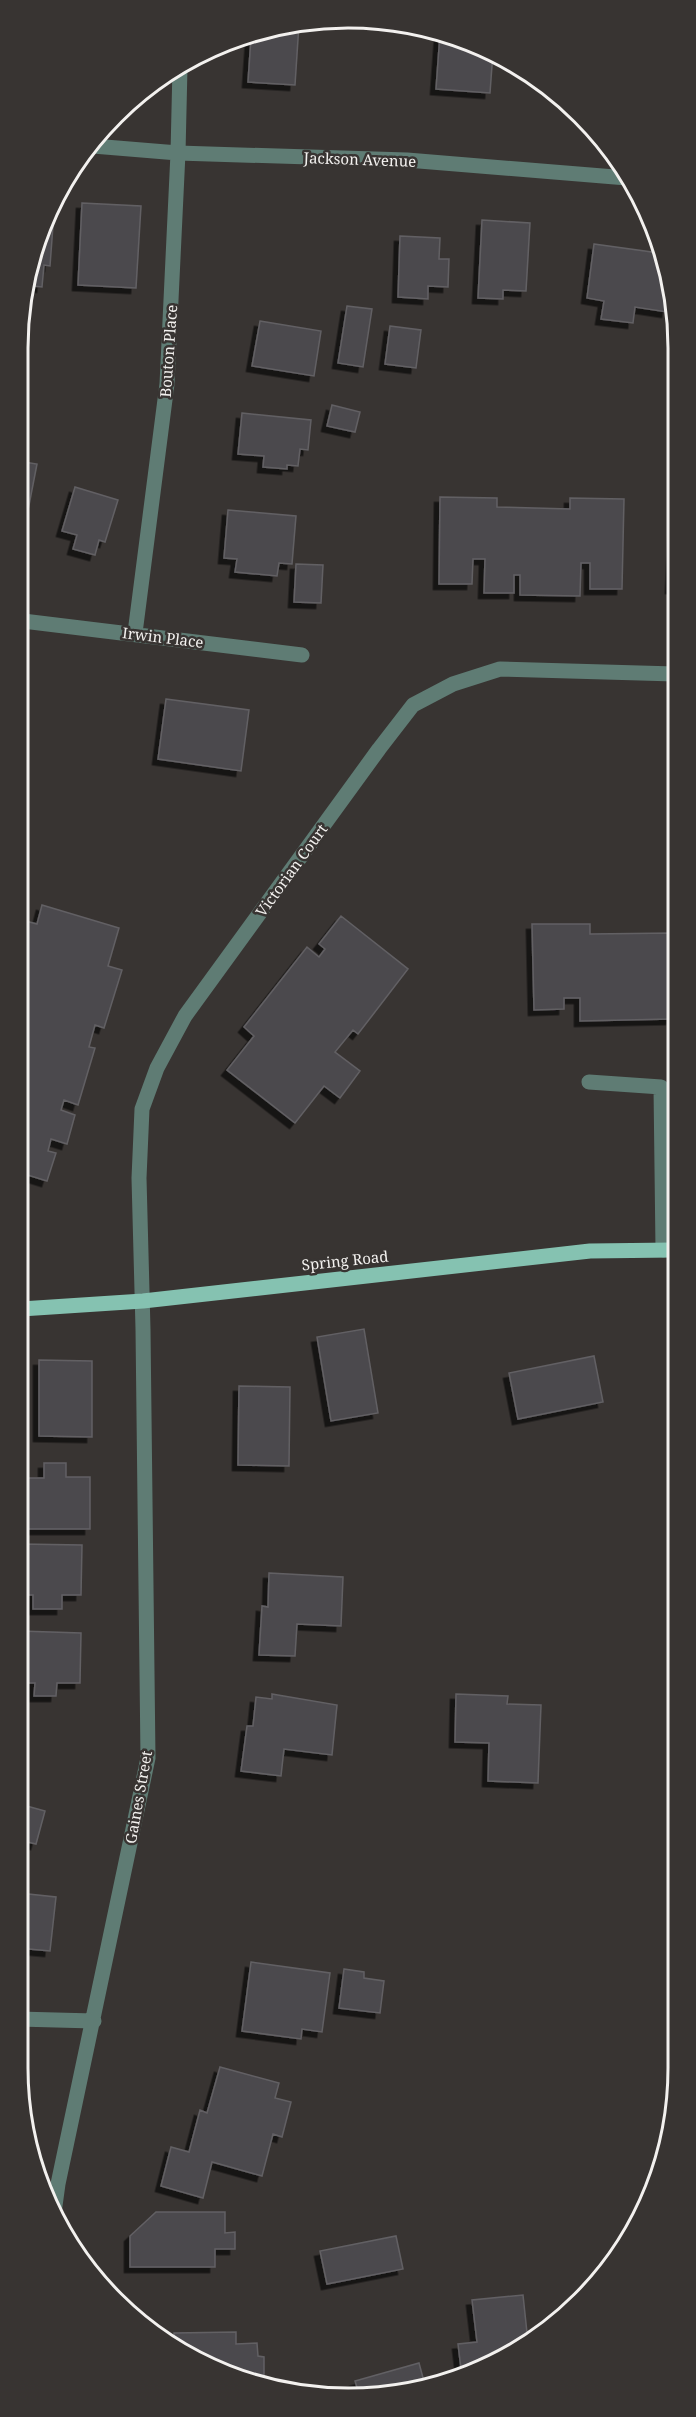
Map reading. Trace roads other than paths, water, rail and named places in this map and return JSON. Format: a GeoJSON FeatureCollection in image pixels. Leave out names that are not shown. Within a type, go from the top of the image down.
{"type":"FeatureCollection","features":[{"type":"Feature","properties":{"kind":"main road","name":"Spring Road"},"geometry":{"type":"LineString","coordinates":[[28,1308],[143,1301],[590,1251],[668,1250]]}},
{"type":"Feature","properties":{"kind":"street","name":"Bouton Place"},"geometry":{"type":"LineString","coordinates":[[135,633],[167,384],[180,76]]}},
{"type":"Feature","properties":{"kind":"street","name":"Jackson Avenue"},"geometry":{"type":"LineString","coordinates":[[101,147],[178,153],[407,160],[618,177]]}},
{"type":"Feature","properties":{"kind":"street","name":"Irwin Place"},"geometry":{"type":"LineString","coordinates":[[28,622],[302,655]]}},
{"type":"Feature","properties":{"kind":"street","name":"Victorian Court"},"geometry":{"type":"LineString","coordinates":[[143,1301],[139,1178],[142,1109],[157,1068],[185,1016],[378,749],[413,705],[453,684],[500,669],[668,674]]}},
{"type":"Feature","properties":{"kind":"street"},"geometry":{"type":"LineString","coordinates":[[589,1082],[668,1087],[668,1250]]}},
{"type":"Feature","properties":{"kind":"street","name":"Gaines Street"},"geometry":{"type":"LineString","coordinates":[[56,2198],[148,1758],[143,1301]]}},
{"type":"Feature","properties":{"kind":"street"},"geometry":{"type":"LineString","coordinates":[[28,2019],[94,2021]]}}]}
